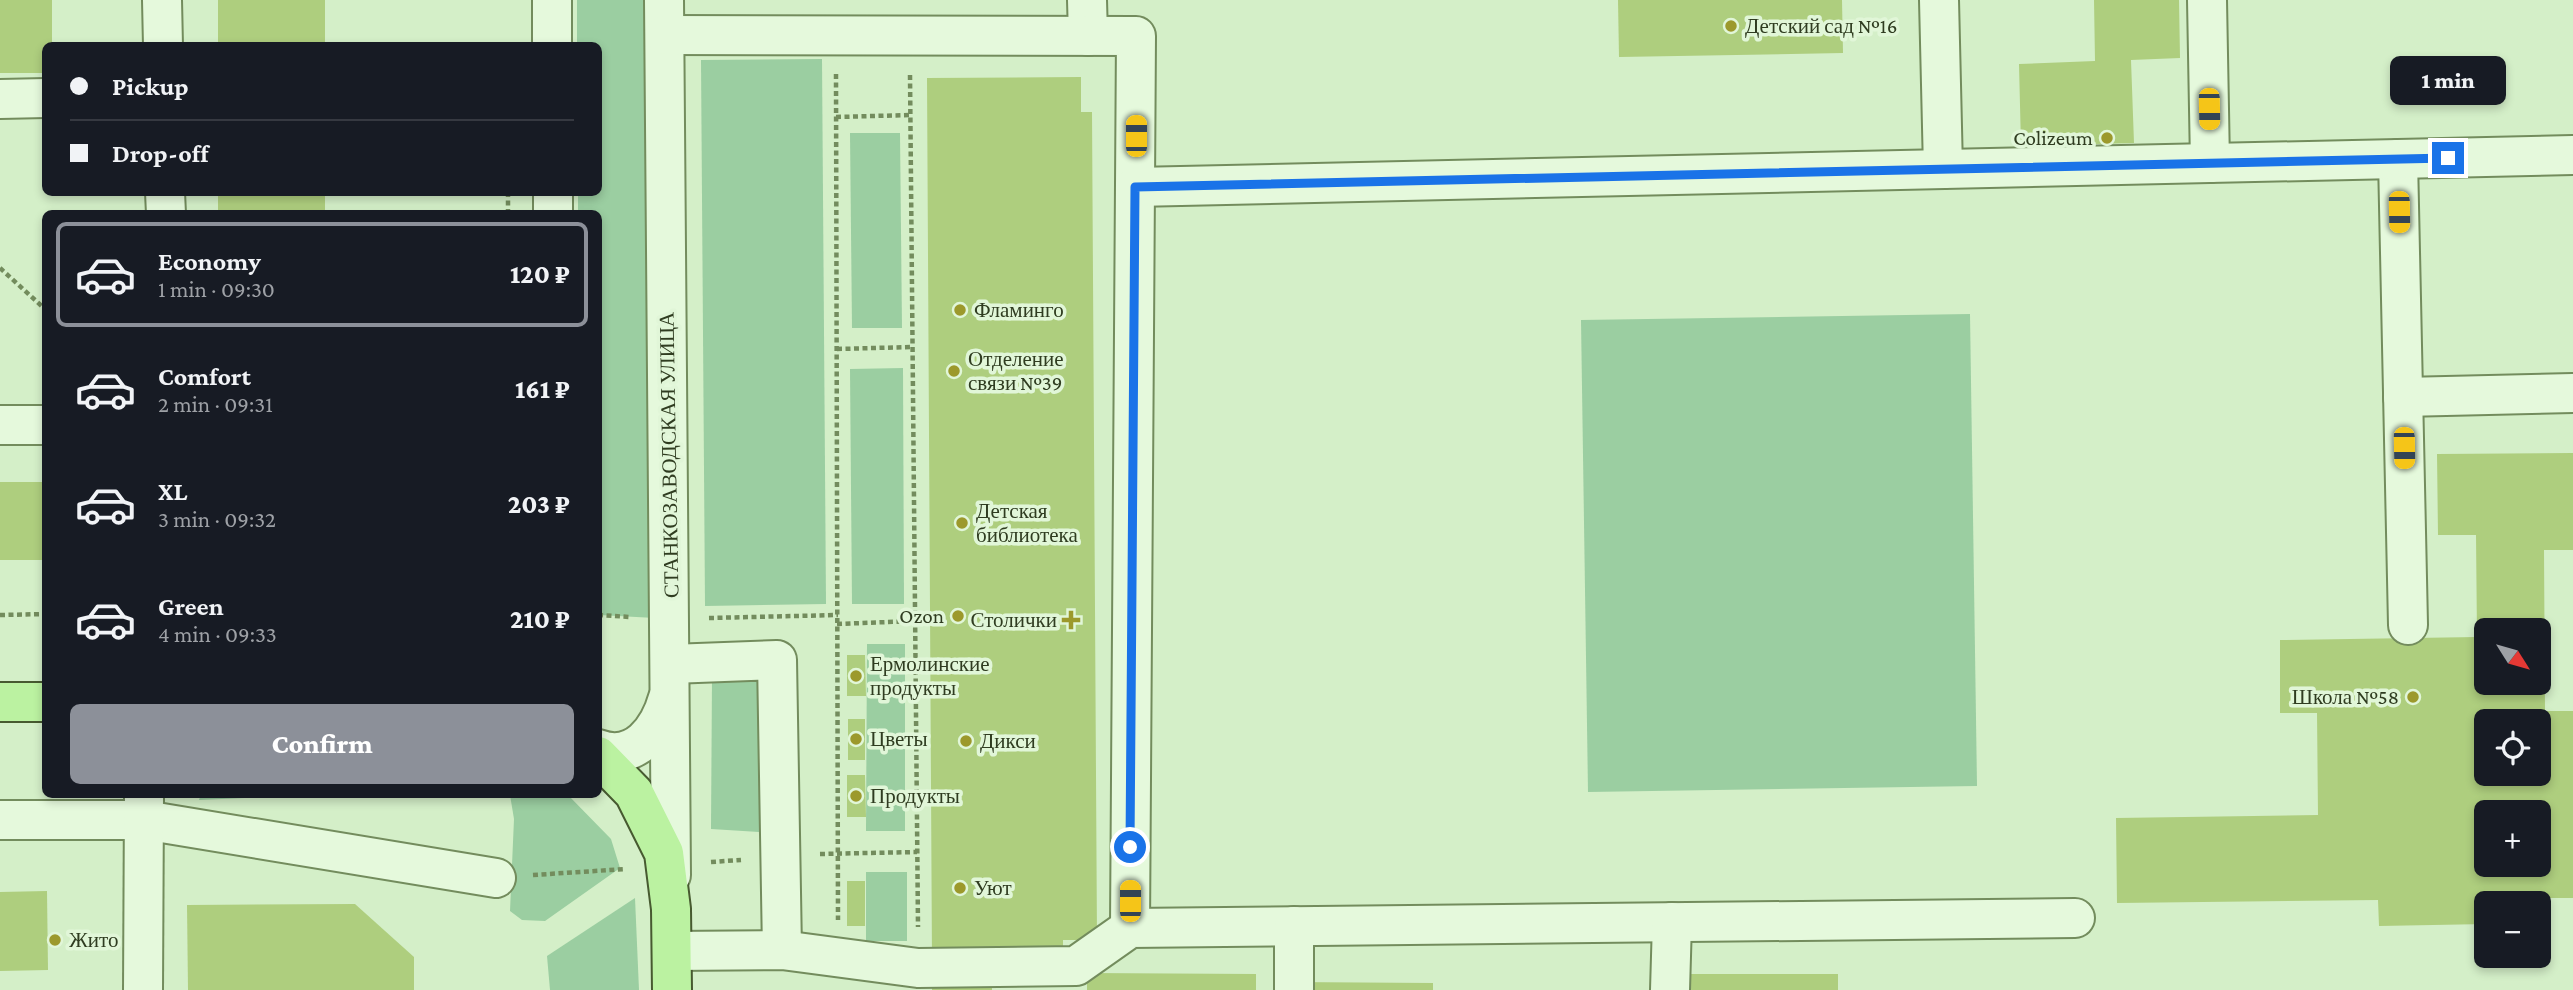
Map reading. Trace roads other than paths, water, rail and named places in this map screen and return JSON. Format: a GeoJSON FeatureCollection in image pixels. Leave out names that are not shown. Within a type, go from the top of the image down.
{"type":"FeatureCollection","features":[{"type":"Feature","properties":{"kind":"main road"},"geometry":{"type":"LineString","coordinates":[[0,702],[42,702]]}},
{"type":"Feature","properties":{"kind":"main road"},"geometry":{"type":"LineString","coordinates":[[602,760],[634,793],[664,853],[671,909],[672,990]]}},
{"type":"Feature","properties":{"kind":"street"},"geometry":{"type":"LineString","coordinates":[[162,0],[163,42]]}},
{"type":"Feature","properties":{"kind":"street"},"geometry":{"type":"LineString","coordinates":[[552,0],[552,42]]}},
{"type":"Feature","properties":{"kind":"street"},"geometry":{"type":"LineString","coordinates":[[1939,0],[1943,169]]}},
{"type":"Feature","properties":{"kind":"street"},"geometry":{"type":"LineString","coordinates":[[2207,0],[2210,163]]}},
{"type":"Feature","properties":{"kind":"street"},"geometry":{"type":"LineString","coordinates":[[664,18],[836,35],[1088,18],[1136,36],[1130,928]]}},
{"type":"Feature","properties":{"kind":"street","name":"СТАНКОЗАВОДСКАЯ УЛИЦА"},"geometry":{"type":"LineString","coordinates":[[664,18],[671,909]]}},
{"type":"Feature","properties":{"kind":"street"},"geometry":{"type":"LineString","coordinates":[[0,99],[42,98]]}},
{"type":"Feature","properties":{"kind":"street"},"geometry":{"type":"LineString","coordinates":[[1135,187],[2573,155]]}},
{"type":"Feature","properties":{"kind":"street"},"geometry":{"type":"LineString","coordinates":[[2398,159],[2407,625]]}},
{"type":"Feature","properties":{"kind":"street"},"geometry":{"type":"LineString","coordinates":[[2403,397],[2573,393]]}},
{"type":"Feature","properties":{"kind":"street"},"geometry":{"type":"LineString","coordinates":[[0,425],[42,425]]}},
{"type":"Feature","properties":{"kind":"street"},"geometry":{"type":"LineString","coordinates":[[602,750],[622,752],[649,738],[659,723],[671,677],[777,660],[782,950]]}},
{"type":"Feature","properties":{"kind":"street"},"geometry":{"type":"LineString","coordinates":[[0,820],[144,807],[496,878]]}},
{"type":"Feature","properties":{"kind":"street"},"geometry":{"type":"LineString","coordinates":[[144,807],[144,990]]}},
{"type":"Feature","properties":{"kind":"street"},"geometry":{"type":"LineString","coordinates":[[672,951],[782,950],[918,968],[1076,966],[1130,928],[2075,918]]}},
{"type":"Feature","properties":{"kind":"street"},"geometry":{"type":"LineString","coordinates":[[1670,990],[1672,922]]}},
{"type":"Feature","properties":{"kind":"street"},"geometry":{"type":"LineString","coordinates":[[1294,926],[1294,990]]}},
{"type":"Feature","properties":{"kind":"place","name":"Детский сад №16"},"geometry":{"type":"Point","coordinates":[1731,26]}},
{"type":"Feature","properties":{"kind":"place","name":"Colizeum"},"geometry":{"type":"Point","coordinates":[2107,138]}},
{"type":"Feature","properties":{"kind":"place","name":"Фламинго"},"geometry":{"type":"Point","coordinates":[960,310]}},
{"type":"Feature","properties":{"kind":"place","name":"Отделение связи №39"},"geometry":{"type":"Point","coordinates":[954,371]}},
{"type":"Feature","properties":{"kind":"place","name":"Детская библиотека"},"geometry":{"type":"Point","coordinates":[962,523]}},
{"type":"Feature","properties":{"kind":"place","name":"Ozon"},"geometry":{"type":"Point","coordinates":[958,616]}},
{"type":"Feature","properties":{"kind":"place","name":"Столички"},"geometry":{"type":"Point","coordinates":[1071,620]}},
{"type":"Feature","properties":{"kind":"place","name":"Ермолинские продукты"},"geometry":{"type":"Point","coordinates":[856,676]}},
{"type":"Feature","properties":{"kind":"place","name":"Школа №58"},"geometry":{"type":"Point","coordinates":[2413,697]}},
{"type":"Feature","properties":{"kind":"place","name":"Цветы"},"geometry":{"type":"Point","coordinates":[856,739]}},
{"type":"Feature","properties":{"kind":"place","name":"Дикси"},"geometry":{"type":"Point","coordinates":[966,741]}},
{"type":"Feature","properties":{"kind":"place","name":"Продукты"},"geometry":{"type":"Point","coordinates":[856,796]}},
{"type":"Feature","properties":{"kind":"place","name":"Уют"},"geometry":{"type":"Point","coordinates":[960,888]}},
{"type":"Feature","properties":{"kind":"place","name":"Жито"},"geometry":{"type":"Point","coordinates":[55,940]}}]}
